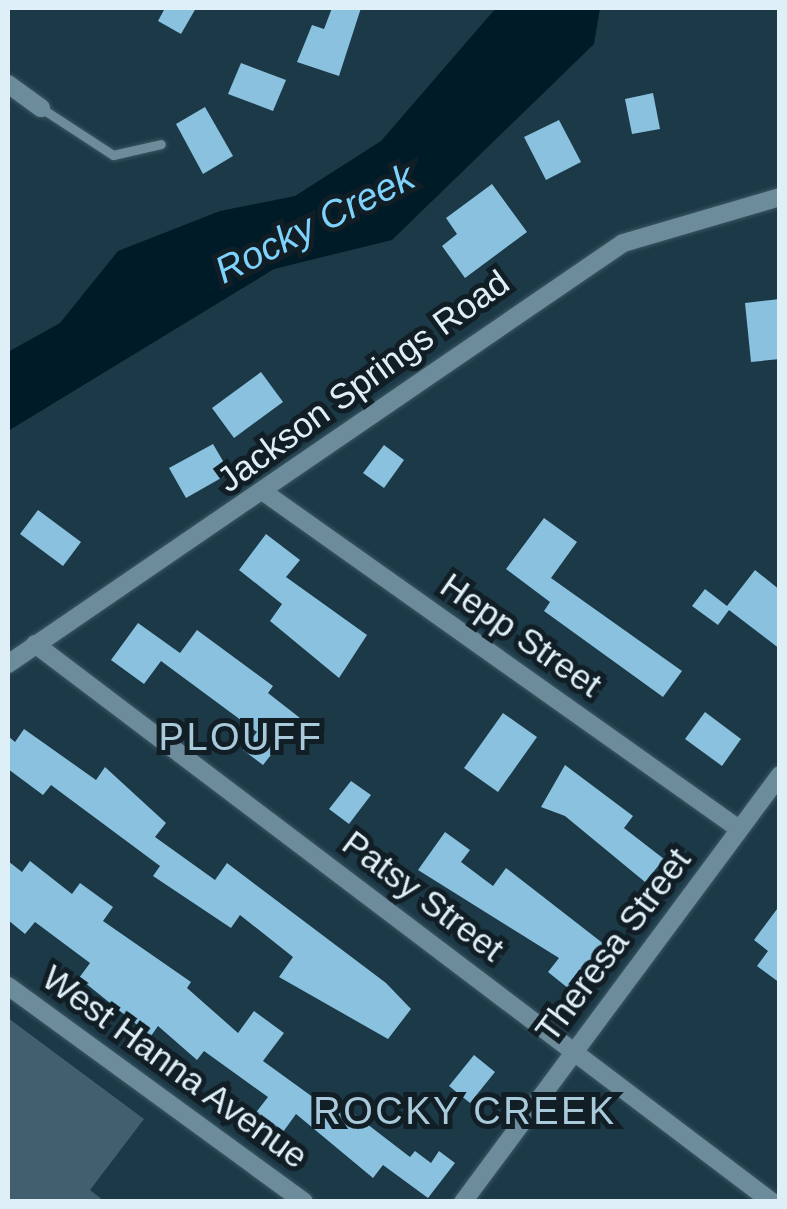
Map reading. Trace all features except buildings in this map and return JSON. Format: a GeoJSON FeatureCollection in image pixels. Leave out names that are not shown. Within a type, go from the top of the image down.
{"type":"FeatureCollection","features":[{"type":"Feature","properties":{"kind":"street"},"geometry":{"type":"LineString","coordinates":[[8,84],[41,108]]}},
{"type":"Feature","properties":{"kind":"street","name":"Jackson Springs Road"},"geometry":{"type":"LineString","coordinates":[[8,664],[265,493],[624,243],[780,197]]}},
{"type":"Feature","properties":{"kind":"street","name":"Hepp Street"},"geometry":{"type":"LineString","coordinates":[[265,493],[739,829]]}},
{"type":"Feature","properties":{"kind":"street","name":"Patsy Street"},"geometry":{"type":"LineString","coordinates":[[35,644],[772,1202]]}},
{"type":"Feature","properties":{"kind":"street","name":"Theresa Street"},"geometry":{"type":"LineString","coordinates":[[463,1202],[780,775]]}},
{"type":"Feature","properties":{"kind":"street","name":"West Hanna Avenue"},"geometry":{"type":"LineString","coordinates":[[8,986],[304,1202]]}},
{"type":"Feature","properties":{"kind":"lane"},"geometry":{"type":"LineString","coordinates":[[41,108],[113,156],[161,144]]}},
{"type":"Feature","properties":{"kind":"shaded area"},"geometry":{"type":"Polygon","coordinates":[[[8,1018],[144,1119],[90,1190],[104,1201],[8,1201],[8,1018]]]}},
{"type":"Feature","properties":{"kind":"water","name":"Rocky Creek"},"geometry":{"type":"Polygon","coordinates":[[[496,8],[600,8],[594,44],[392,240],[274,269],[8,431],[8,352],[60,323],[118,251],[220,211],[295,196],[381,141],[496,8]]]}},
{"type":"Feature","properties":{"kind":"district","name":"PLOUFF"},"geometry":{"type":"Point","coordinates":[241,738]}},
{"type":"Feature","properties":{"kind":"district","name":"ROCKY CREEK"},"geometry":{"type":"Point","coordinates":[465,1112]}}]}
